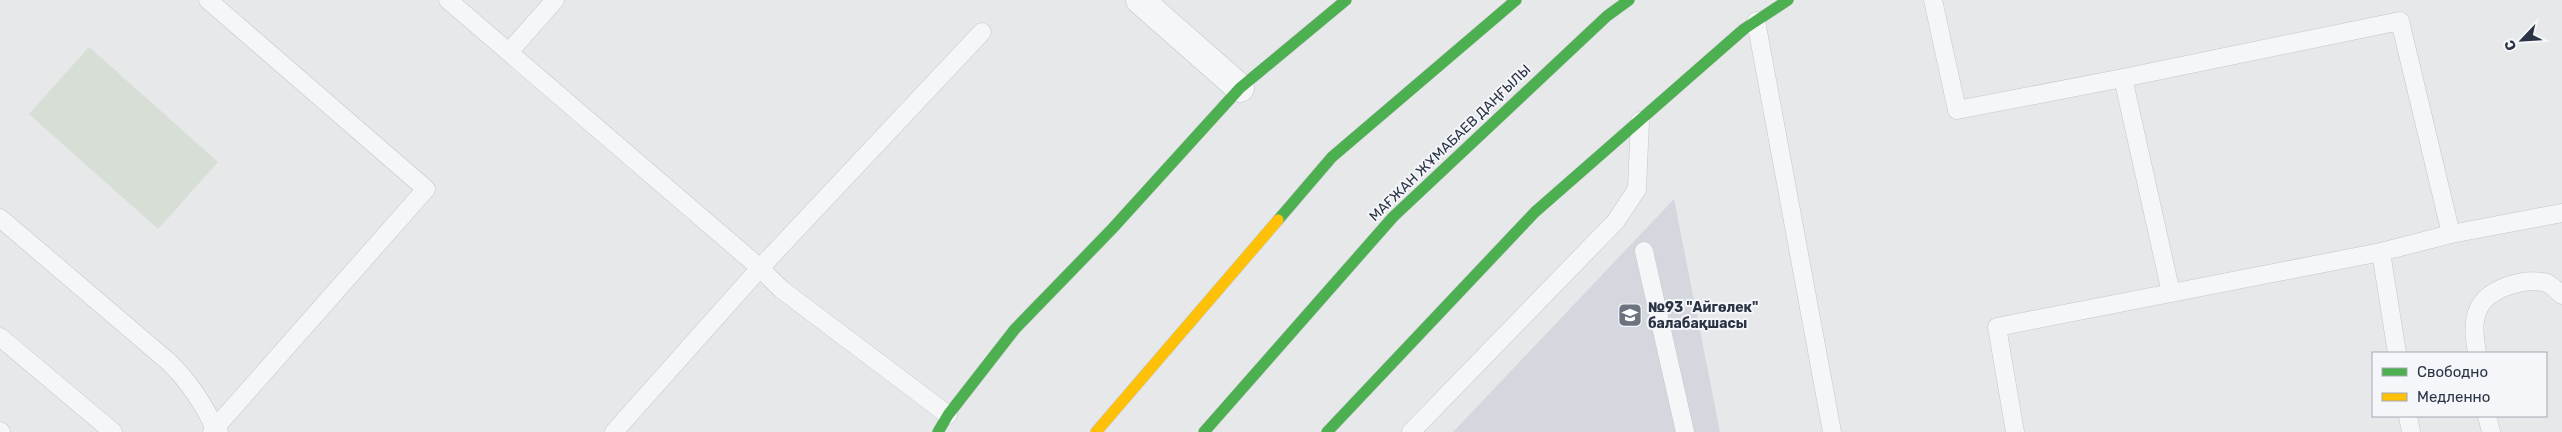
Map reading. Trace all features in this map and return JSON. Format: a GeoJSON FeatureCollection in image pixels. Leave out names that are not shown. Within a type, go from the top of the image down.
{"type":"FeatureCollection","features":[{"type":"Feature","properties":{"kind":"street"},"geometry":{"type":"LineString","coordinates":[[1140,0],[1240,88]]}},
{"type":"Feature","properties":{"kind":"street"},"geometry":{"type":"LineString","coordinates":[[938,432],[948,415],[1015,329],[1112,229],[1240,88],[1346,0]]}},
{"type":"Feature","properties":{"kind":"street"},"geometry":{"type":"LineString","coordinates":[[1096,432],[1332,157],[1516,0]]}},
{"type":"Feature","properties":{"kind":"street","name":"МАҒЖАН ЖҰМАБАЕВ ДАҢҒЫЛЫ"},"geometry":{"type":"LineString","coordinates":[[1204,432],[1392,217],[1607,16],[1629,0]]}},
{"type":"Feature","properties":{"kind":"street"},"geometry":{"type":"LineString","coordinates":[[1327,432],[1535,212],[1744,29],[1788,0]]}},
{"type":"Feature","properties":{"kind":"lane"},"geometry":{"type":"LineString","coordinates":[[0,218],[170,363],[187,380],[202,401],[215,431],[426,189],[208,0]]}},
{"type":"Feature","properties":{"kind":"lane"},"geometry":{"type":"LineString","coordinates":[[448,0],[760,268],[781,289],[948,415]]}},
{"type":"Feature","properties":{"kind":"lane"},"geometry":{"type":"LineString","coordinates":[[509,52],[555,0]]}},
{"type":"Feature","properties":{"kind":"lane"},"geometry":{"type":"LineString","coordinates":[[1933,0],[1957,110],[2400,21],[2451,234]]}},
{"type":"Feature","properties":{"kind":"lane"},"geometry":{"type":"LineString","coordinates":[[1756,22],[1832,432]]}},
{"type":"Feature","properties":{"kind":"lane"},"geometry":{"type":"LineString","coordinates":[[614,432],[760,268],[982,32]]}},
{"type":"Feature","properties":{"kind":"lane"},"geometry":{"type":"LineString","coordinates":[[2123,78],[2171,293]]}},
{"type":"Feature","properties":{"kind":"lane"},"geometry":{"type":"LineString","coordinates":[[1411,432],[1616,221],[1637,189],[1640,121]]}},
{"type":"Feature","properties":{"kind":"lane"},"geometry":{"type":"LineString","coordinates":[[2015,432],[1997,327],[2381,252],[2451,234],[2562,212]]}},
{"type":"Feature","properties":{"kind":"lane"},"geometry":{"type":"LineString","coordinates":[[1644,251],[1685,432]]}},
{"type":"Feature","properties":{"kind":"lane"},"geometry":{"type":"LineString","coordinates":[[2381,252],[2398,352]]}},
{"type":"Feature","properties":{"kind":"lane"},"geometry":{"type":"LineString","coordinates":[[2477,352],[2474,331],[2478,309],[2489,297],[2509,285],[2526,282],[2555,282],[2562,295]]}},
{"type":"Feature","properties":{"kind":"lane"},"geometry":{"type":"LineString","coordinates":[[0,337],[113,432]]}},
{"type":"Feature","properties":{"kind":"lane"},"geometry":{"type":"LineString","coordinates":[[2408,417],[2411,432]]}},
{"type":"Feature","properties":{"kind":"lane"},"geometry":{"type":"LineString","coordinates":[[2487,417],[2491,432]]}},
{"type":"Feature","properties":{"kind":"shaded area"},"geometry":{"type":"Polygon","coordinates":[[[89,47],[218,162],[158,229],[29,114],[89,47]]]}},
{"type":"Feature","properties":{"kind":"shaded area","name":"№93 \"Айгөлек\" балабақшасы"},"geometry":{"type":"Polygon","coordinates":[[[1674,199],[1720,432],[1453,432],[1674,199]]]}},
{"type":"Feature","properties":{"kind":"traffic: fast"},"geometry":{"type":"LineString","coordinates":[[938,432],[948,415],[1015,329],[1112,229],[1240,88],[1346,0]]}},
{"type":"Feature","properties":{"kind":"traffic: fast"},"geometry":{"type":"LineString","coordinates":[[1278,220],[1332,157],[1516,0]]}},
{"type":"Feature","properties":{"kind":"traffic: fast"},"geometry":{"type":"LineString","coordinates":[[1204,432],[1393,217],[1607,16],[1629,0]]}},
{"type":"Feature","properties":{"kind":"traffic: fast"},"geometry":{"type":"LineString","coordinates":[[1327,432],[1535,212],[1744,29],[1788,0]]}},
{"type":"Feature","properties":{"kind":"traffic: slow"},"geometry":{"type":"LineString","coordinates":[[1096,432],[1278,220]]}},
{"type":"Feature","properties":{"kind":"place","name":"№93 \"Айгөлек\" балабақшасы"},"geometry":{"type":"Point","coordinates":[1630,315]}}]}
